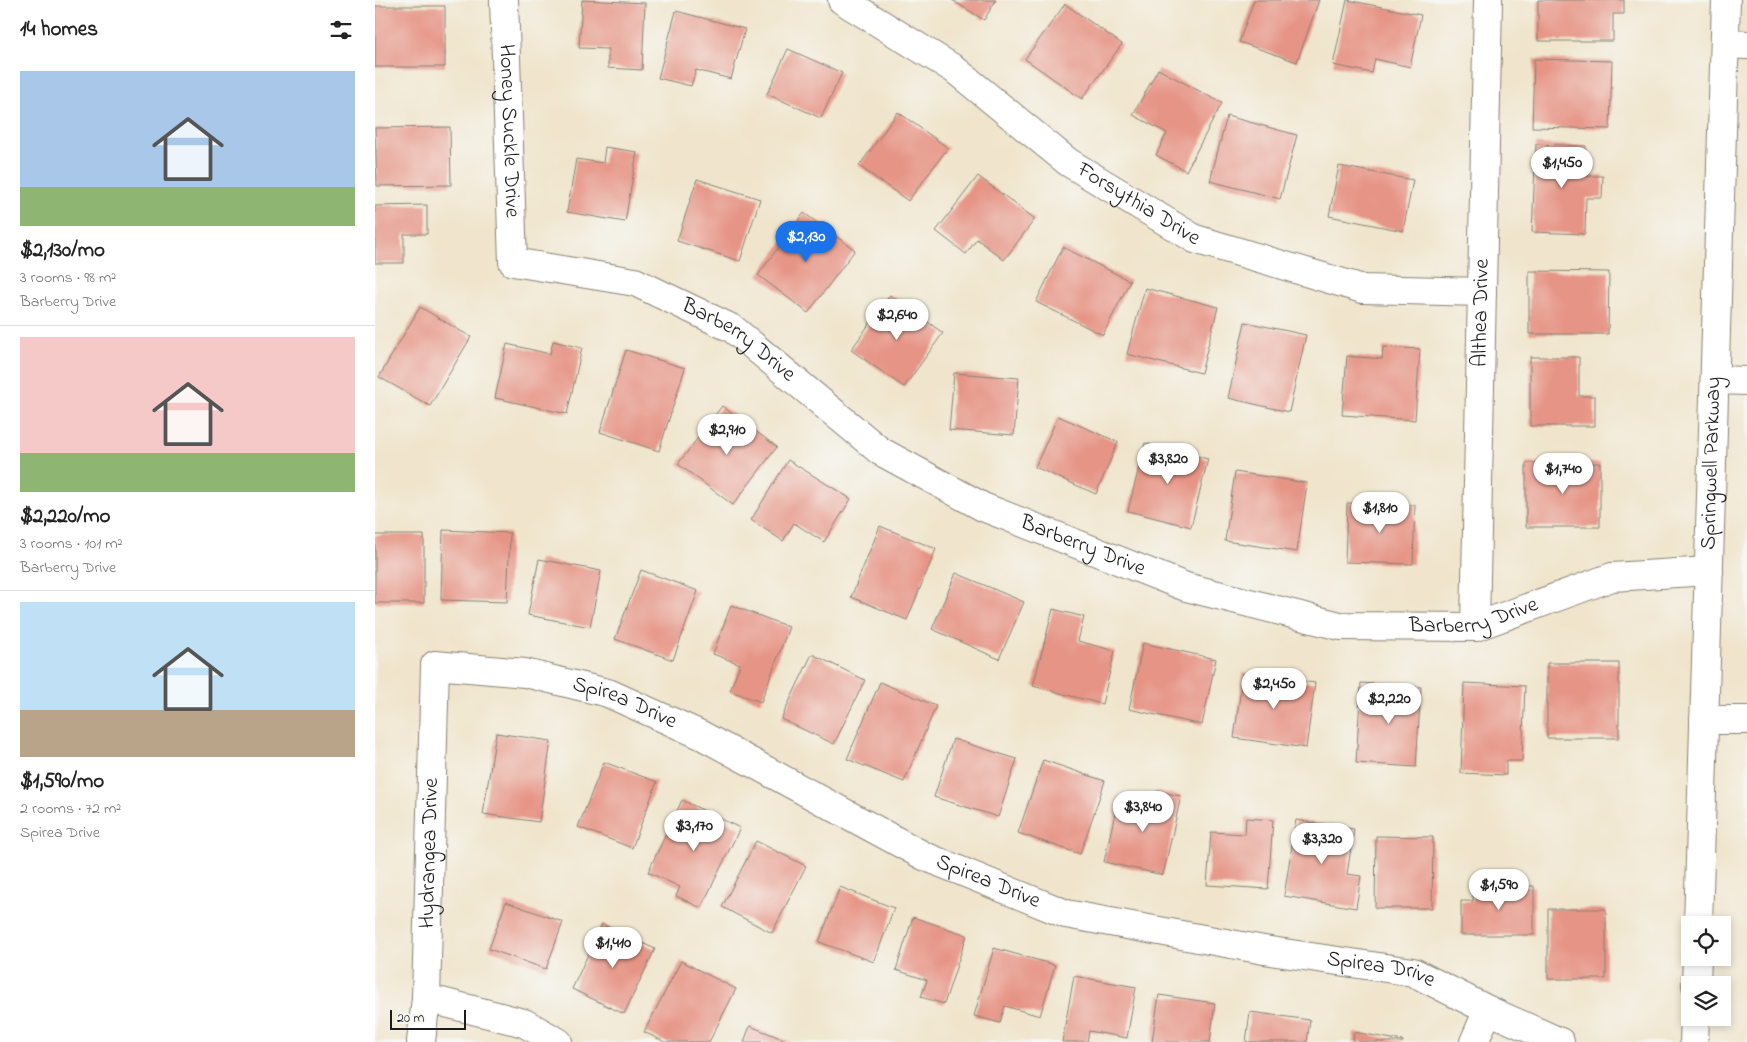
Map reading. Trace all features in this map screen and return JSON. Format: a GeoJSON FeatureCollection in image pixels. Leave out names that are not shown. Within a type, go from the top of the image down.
{"type":"FeatureCollection","features":[{"type":"Feature","properties":{"kind":"street","name":"Honey Suckle Drive"},"geometry":{"type":"LineString","coordinates":[[504,0],[513,262]]}},
{"type":"Feature","properties":{"kind":"street","name":"Forsythia Drive"},"geometry":{"type":"LineString","coordinates":[[842,0],[954,69],[1068,162],[1195,238],[1363,289],[1482,292]]}},
{"type":"Feature","properties":{"kind":"street","name":"Althea Drive"},"geometry":{"type":"LineString","coordinates":[[1475,627],[1488,0]]}},
{"type":"Feature","properties":{"kind":"street","name":"Springwell Parkway"},"geometry":{"type":"LineString","coordinates":[[1698,916],[1715,380],[1736,44],[1726,0]]}},
{"type":"Feature","properties":{"kind":"street","name":"Barberry Drive"},"geometry":{"type":"LineString","coordinates":[[513,262],[635,282],[733,329],[880,451],[983,507],[1186,587],[1340,626],[1475,627],[1612,577],[1709,571]]}},
{"type":"Feature","properties":{"kind":"street"},"geometry":{"type":"LineString","coordinates":[[1715,380],[1747,381]]}},
{"type":"Feature","properties":{"kind":"street","name":"Hydrangea Drive"},"geometry":{"type":"LineString","coordinates":[[421,1042],[426,998],[435,665]]}},
{"type":"Feature","properties":{"kind":"street","name":"Spirea Drive"},"geometry":{"type":"LineString","coordinates":[[435,665],[525,673],[608,693],[701,735],[924,856],[1065,914],[1263,950],[1413,972],[1488,1010],[1560,1042]]}},
{"type":"Feature","properties":{"kind":"street"},"geometry":{"type":"LineString","coordinates":[[1704,720],[1747,720]]}},
{"type":"Feature","properties":{"kind":"street"},"geometry":{"type":"LineString","coordinates":[[426,998],[524,1024],[558,1042]]}},
{"type":"Feature","properties":{"kind":"street"},"geometry":{"type":"LineString","coordinates":[[1475,1042],[1488,1010]]}},
{"type":"Feature","properties":{"kind":"street"},"geometry":{"type":"LineString","coordinates":[[1695,1026],[1695,1042]]}},
{"type":"Feature","properties":{"kind":"building"},"geometry":{"type":"Polygon","coordinates":[[[582,0],[645,3],[642,70],[608,68],[608,49],[579,48],[582,0]]]}},
{"type":"Feature","properties":{"kind":"building"},"geometry":{"type":"Polygon","coordinates":[[[952,0],[996,0],[984,20],[952,0]]]}},
{"type":"Feature","properties":{"kind":"building"},"geometry":{"type":"Polygon","coordinates":[[[1254,0],[1319,0],[1297,62],[1239,42],[1254,0]]]}},
{"type":"Feature","properties":{"kind":"building"},"geometry":{"type":"Polygon","coordinates":[[[1347,0],[1421,15],[1410,67],[1375,59],[1372,73],[1333,65],[1347,0]]]}},
{"type":"Feature","properties":{"kind":"building"},"geometry":{"type":"Polygon","coordinates":[[[1538,0],[1624,0],[1624,14],[1613,14],[1613,41],[1538,41],[1538,0]]]}},
{"type":"Feature","properties":{"kind":"building"},"geometry":{"type":"Polygon","coordinates":[[[1065,4],[1122,44],[1082,99],[1025,59],[1065,4]]]}},
{"type":"Feature","properties":{"kind":"building"},"geometry":{"type":"Polygon","coordinates":[[[375,6],[445,6],[445,67],[375,67],[375,6]]]}},
{"type":"Feature","properties":{"kind":"building"},"geometry":{"type":"Polygon","coordinates":[[[676,11],[745,29],[731,79],[696,70],[691,86],[658,78],[676,11]]]}},
{"type":"Feature","properties":{"kind":"building"},"geometry":{"type":"Polygon","coordinates":[[[788,49],[842,73],[821,118],[767,94],[788,49]]]}},
{"type":"Feature","properties":{"kind":"building"},"geometry":{"type":"Polygon","coordinates":[[[1534,59],[1612,61],[1610,129],[1532,127],[1534,59]]]}},
{"type":"Feature","properties":{"kind":"building"},"geometry":{"type":"Polygon","coordinates":[[[1158,69],[1222,103],[1186,171],[1156,155],[1167,133],[1133,115],[1158,69]]]}},
{"type":"Feature","properties":{"kind":"building"},"geometry":{"type":"Polygon","coordinates":[[[898,112],[948,148],[908,201],[859,166],[898,112]]]}},
{"type":"Feature","properties":{"kind":"building"},"geometry":{"type":"Polygon","coordinates":[[[1227,116],[1297,135],[1280,199],[1210,181],[1227,116]]]}},
{"type":"Feature","properties":{"kind":"building"},"geometry":{"type":"Polygon","coordinates":[[[450,127],[451,185],[377,186],[375,128],[450,127]]]}},
{"type":"Feature","properties":{"kind":"building"},"geometry":{"type":"Polygon","coordinates":[[[1536,144],[1586,146],[1585,176],[1603,176],[1602,198],[1586,198],[1585,234],[1532,232],[1536,144]]]}},
{"type":"Feature","properties":{"kind":"building"},"geometry":{"type":"Polygon","coordinates":[[[605,147],[637,152],[625,222],[567,212],[576,159],[603,163],[605,147]]]}},
{"type":"Feature","properties":{"kind":"building"},"geometry":{"type":"Polygon","coordinates":[[[1339,166],[1413,180],[1403,231],[1329,216],[1339,166]]]}},
{"type":"Feature","properties":{"kind":"building"},"geometry":{"type":"Polygon","coordinates":[[[978,176],[1035,219],[1004,260],[977,239],[966,254],[936,231],[978,176]]]}},
{"type":"Feature","properties":{"kind":"building"},"geometry":{"type":"Polygon","coordinates":[[[697,179],[760,199],[740,261],[677,241],[697,179]]]}},
{"type":"Feature","properties":{"kind":"building"},"geometry":{"type":"Polygon","coordinates":[[[427,205],[427,234],[404,234],[404,263],[375,263],[375,206],[427,205]]]}},
{"type":"Feature","properties":{"kind":"building"},"geometry":{"type":"Polygon","coordinates":[[[804,213],[855,250],[808,313],[758,275],[804,213]]]}},
{"type":"Feature","properties":{"kind":"building"},"geometry":{"type":"Polygon","coordinates":[[[1063,247],[1130,281],[1103,335],[1036,302],[1063,247]]]}},
{"type":"Feature","properties":{"kind":"building"},"geometry":{"type":"Polygon","coordinates":[[[1529,271],[1609,272],[1608,334],[1529,334],[1529,271]]]}},
{"type":"Feature","properties":{"kind":"building"},"geometry":{"type":"Polygon","coordinates":[[[1145,288],[1218,307],[1201,373],[1127,354],[1145,288]]]}},
{"type":"Feature","properties":{"kind":"building"},"geometry":{"type":"Polygon","coordinates":[[[890,295],[943,333],[904,387],[851,350],[890,295]]]}},
{"type":"Feature","properties":{"kind":"building"},"geometry":{"type":"Polygon","coordinates":[[[420,307],[471,337],[430,406],[379,377],[420,307]]]}},
{"type":"Feature","properties":{"kind":"building"},"geometry":{"type":"Polygon","coordinates":[[[1245,322],[1306,335],[1289,412],[1228,398],[1245,322]]]}},
{"type":"Feature","properties":{"kind":"building"},"geometry":{"type":"Polygon","coordinates":[[[553,341],[582,348],[567,414],[495,398],[507,344],[550,354],[553,341]]]}},
{"type":"Feature","properties":{"kind":"building"},"geometry":{"type":"Polygon","coordinates":[[[1383,347],[1420,349],[1415,420],[1342,415],[1347,356],[1382,359],[1383,347]]]}},
{"type":"Feature","properties":{"kind":"building"},"geometry":{"type":"Polygon","coordinates":[[[626,350],[685,368],[659,451],[600,432],[626,350]]]}},
{"type":"Feature","properties":{"kind":"building"},"geometry":{"type":"Polygon","coordinates":[[[1530,357],[1579,357],[1579,396],[1595,396],[1595,426],[1530,426],[1530,357]]]}},
{"type":"Feature","properties":{"kind":"building"},"geometry":{"type":"Polygon","coordinates":[[[954,373],[1019,378],[1014,435],[949,430],[954,373]]]}},
{"type":"Feature","properties":{"kind":"building"},"geometry":{"type":"Polygon","coordinates":[[[722,406],[777,447],[733,505],[678,464],[722,406]]]}},
{"type":"Feature","properties":{"kind":"building"},"geometry":{"type":"Polygon","coordinates":[[[1058,416],[1118,442],[1096,494],[1035,467],[1058,416]]]}},
{"type":"Feature","properties":{"kind":"building"},"geometry":{"type":"Polygon","coordinates":[[[1145,443],[1208,459],[1191,527],[1128,511],[1145,443]]]}},
{"type":"Feature","properties":{"kind":"building"},"geometry":{"type":"Polygon","coordinates":[[[788,460],[851,499],[824,542],[794,523],[783,541],[751,520],[788,460]]]}},
{"type":"Feature","properties":{"kind":"building"},"geometry":{"type":"Polygon","coordinates":[[[1526,463],[1600,463],[1600,527],[1526,527],[1526,463]]]}},
{"type":"Feature","properties":{"kind":"building"},"geometry":{"type":"Polygon","coordinates":[[[1235,472],[1307,483],[1297,552],[1225,541],[1235,472]]]}},
{"type":"Feature","properties":{"kind":"building"},"geometry":{"type":"Polygon","coordinates":[[[1347,503],[1415,505],[1413,564],[1345,562],[1347,503]]]}},
{"type":"Feature","properties":{"kind":"building"},"geometry":{"type":"Polygon","coordinates":[[[880,526],[936,549],[907,620],[851,597],[880,526]]]}},
{"type":"Feature","properties":{"kind":"building"},"geometry":{"type":"Polygon","coordinates":[[[443,530],[510,533],[507,602],[441,600],[443,530]]]}},
{"type":"Feature","properties":{"kind":"building"},"geometry":{"type":"Polygon","coordinates":[[[375,535],[424,535],[424,603],[375,603],[375,535]]]}},
{"type":"Feature","properties":{"kind":"building"},"geometry":{"type":"Polygon","coordinates":[[[539,559],[601,571],[590,627],[528,615],[539,559]]]}},
{"type":"Feature","properties":{"kind":"building"},"geometry":{"type":"Polygon","coordinates":[[[641,570],[698,591],[673,660],[615,639],[641,570]]]}},
{"type":"Feature","properties":{"kind":"building"},"geometry":{"type":"Polygon","coordinates":[[[956,573],[1024,602],[999,659],[932,629],[956,573]]]}},
{"type":"Feature","properties":{"kind":"building"},"geometry":{"type":"Polygon","coordinates":[[[731,605],[789,627],[761,702],[730,691],[740,664],[713,654],[731,605]]]}},
{"type":"Feature","properties":{"kind":"building"},"geometry":{"type":"Polygon","coordinates":[[[1053,609],[1084,617],[1078,641],[1115,651],[1102,704],[1033,686],[1053,609]]]}},
{"type":"Feature","properties":{"kind":"building"},"geometry":{"type":"Polygon","coordinates":[[[1143,643],[1216,659],[1202,725],[1129,709],[1143,643]]]}},
{"type":"Feature","properties":{"kind":"building"},"geometry":{"type":"Polygon","coordinates":[[[812,654],[865,680],[834,744],[781,719],[812,654]]]}},
{"type":"Feature","properties":{"kind":"building"},"geometry":{"type":"Polygon","coordinates":[[[1547,663],[1619,663],[1619,738],[1547,738],[1547,663]]]}},
{"type":"Feature","properties":{"kind":"building"},"geometry":{"type":"Polygon","coordinates":[[[1243,673],[1315,683],[1306,748],[1234,738],[1243,673]]]}},
{"type":"Feature","properties":{"kind":"building"},"geometry":{"type":"Polygon","coordinates":[[[880,682],[936,706],[904,782],[847,759],[880,682]]]}},
{"type":"Feature","properties":{"kind":"building"},"geometry":{"type":"Polygon","coordinates":[[[1361,683],[1421,687],[1416,767],[1356,763],[1361,683]]]}},
{"type":"Feature","properties":{"kind":"building"},"geometry":{"type":"Polygon","coordinates":[[[1464,683],[1525,686],[1522,761],[1506,761],[1506,775],[1461,773],[1464,683]]]}},
{"type":"Feature","properties":{"kind":"building"},"geometry":{"type":"Polygon","coordinates":[[[496,733],[551,741],[539,822],[483,814],[496,733]]]}},
{"type":"Feature","properties":{"kind":"building"},"geometry":{"type":"Polygon","coordinates":[[[953,739],[1017,759],[998,817],[934,797],[953,739]]]}},
{"type":"Feature","properties":{"kind":"building"},"geometry":{"type":"Polygon","coordinates":[[[1043,760],[1105,781],[1080,854],[1018,833],[1043,760]]]}},
{"type":"Feature","properties":{"kind":"building"},"geometry":{"type":"Polygon","coordinates":[[[604,762],[657,782],[632,848],[578,827],[604,762]]]}},
{"type":"Feature","properties":{"kind":"building"},"geometry":{"type":"Polygon","coordinates":[[[1157,791],[1181,796],[1163,875],[1104,862],[1119,796],[1154,805],[1157,791]]]}},
{"type":"Feature","properties":{"kind":"building"},"geometry":{"type":"Polygon","coordinates":[[[682,800],[740,828],[701,908],[676,896],[680,887],[648,872],[682,800]]]}},
{"type":"Feature","properties":{"kind":"building"},"geometry":{"type":"Polygon","coordinates":[[[1246,818],[1273,820],[1268,889],[1207,885],[1211,832],[1245,834],[1246,818]]]}},
{"type":"Feature","properties":{"kind":"building"},"geometry":{"type":"Polygon","coordinates":[[[1296,820],[1354,829],[1347,874],[1361,876],[1356,908],[1284,896],[1296,820]]]}},
{"type":"Feature","properties":{"kind":"building"},"geometry":{"type":"Polygon","coordinates":[[[1376,836],[1433,837],[1432,908],[1375,908],[1376,836]]]}},
{"type":"Feature","properties":{"kind":"building"},"geometry":{"type":"Polygon","coordinates":[[[756,841],[806,866],[772,933],[722,907],[756,841]]]}},
{"type":"Feature","properties":{"kind":"building"},"geometry":{"type":"Polygon","coordinates":[[[1473,886],[1534,886],[1534,935],[1461,935],[1461,901],[1473,901],[1473,886]]]}},
{"type":"Feature","properties":{"kind":"building"},"geometry":{"type":"Polygon","coordinates":[[[840,887],[894,908],[874,962],[819,942],[840,887]]]}},
{"type":"Feature","properties":{"kind":"building"},"geometry":{"type":"Polygon","coordinates":[[[506,902],[563,922],[546,969],[489,949],[506,902]]]}},
{"type":"Feature","properties":{"kind":"building"},"geometry":{"type":"Polygon","coordinates":[[[1548,909],[1606,909],[1606,979],[1548,979],[1548,909]]]}},
{"type":"Feature","properties":{"kind":"building"},"geometry":{"type":"Polygon","coordinates":[[[913,917],[967,935],[944,1004],[921,997],[927,980],[896,970],[913,917]]]}},
{"type":"Feature","properties":{"kind":"building"},"geometry":{"type":"Polygon","coordinates":[[[602,924],[655,949],[624,1014],[572,989],[602,924]]]}},
{"type":"Feature","properties":{"kind":"building"},"geometry":{"type":"Polygon","coordinates":[[[994,948],[1055,965],[1040,1016],[1005,1006],[1000,1023],[974,1016],[994,948]]]}},
{"type":"Feature","properties":{"kind":"building"},"geometry":{"type":"Polygon","coordinates":[[[681,961],[736,989],[709,1042],[665,1042],[644,1032],[681,961]]]}},
{"type":"Feature","properties":{"kind":"building"},"geometry":{"type":"Polygon","coordinates":[[[1074,976],[1136,987],[1127,1038],[1089,1031],[1087,1042],[1062,1042],[1074,976]]]}},
{"type":"Feature","properties":{"kind":"building"},"geometry":{"type":"Polygon","coordinates":[[[1159,995],[1215,1003],[1210,1042],[1152,1042],[1159,995]]]}},
{"type":"Feature","properties":{"kind":"building"},"geometry":{"type":"Polygon","coordinates":[[[1250,1012],[1310,1020],[1307,1042],[1246,1042],[1250,1012]]]}},
{"type":"Feature","properties":{"kind":"building"},"geometry":{"type":"Polygon","coordinates":[[[750,1026],[791,1042],[744,1042],[750,1026]]]}},
{"type":"Feature","properties":{"kind":"building"},"geometry":{"type":"Polygon","coordinates":[[[1354,1032],[1403,1041],[1403,1042],[1353,1042],[1354,1032]]]}}]}
